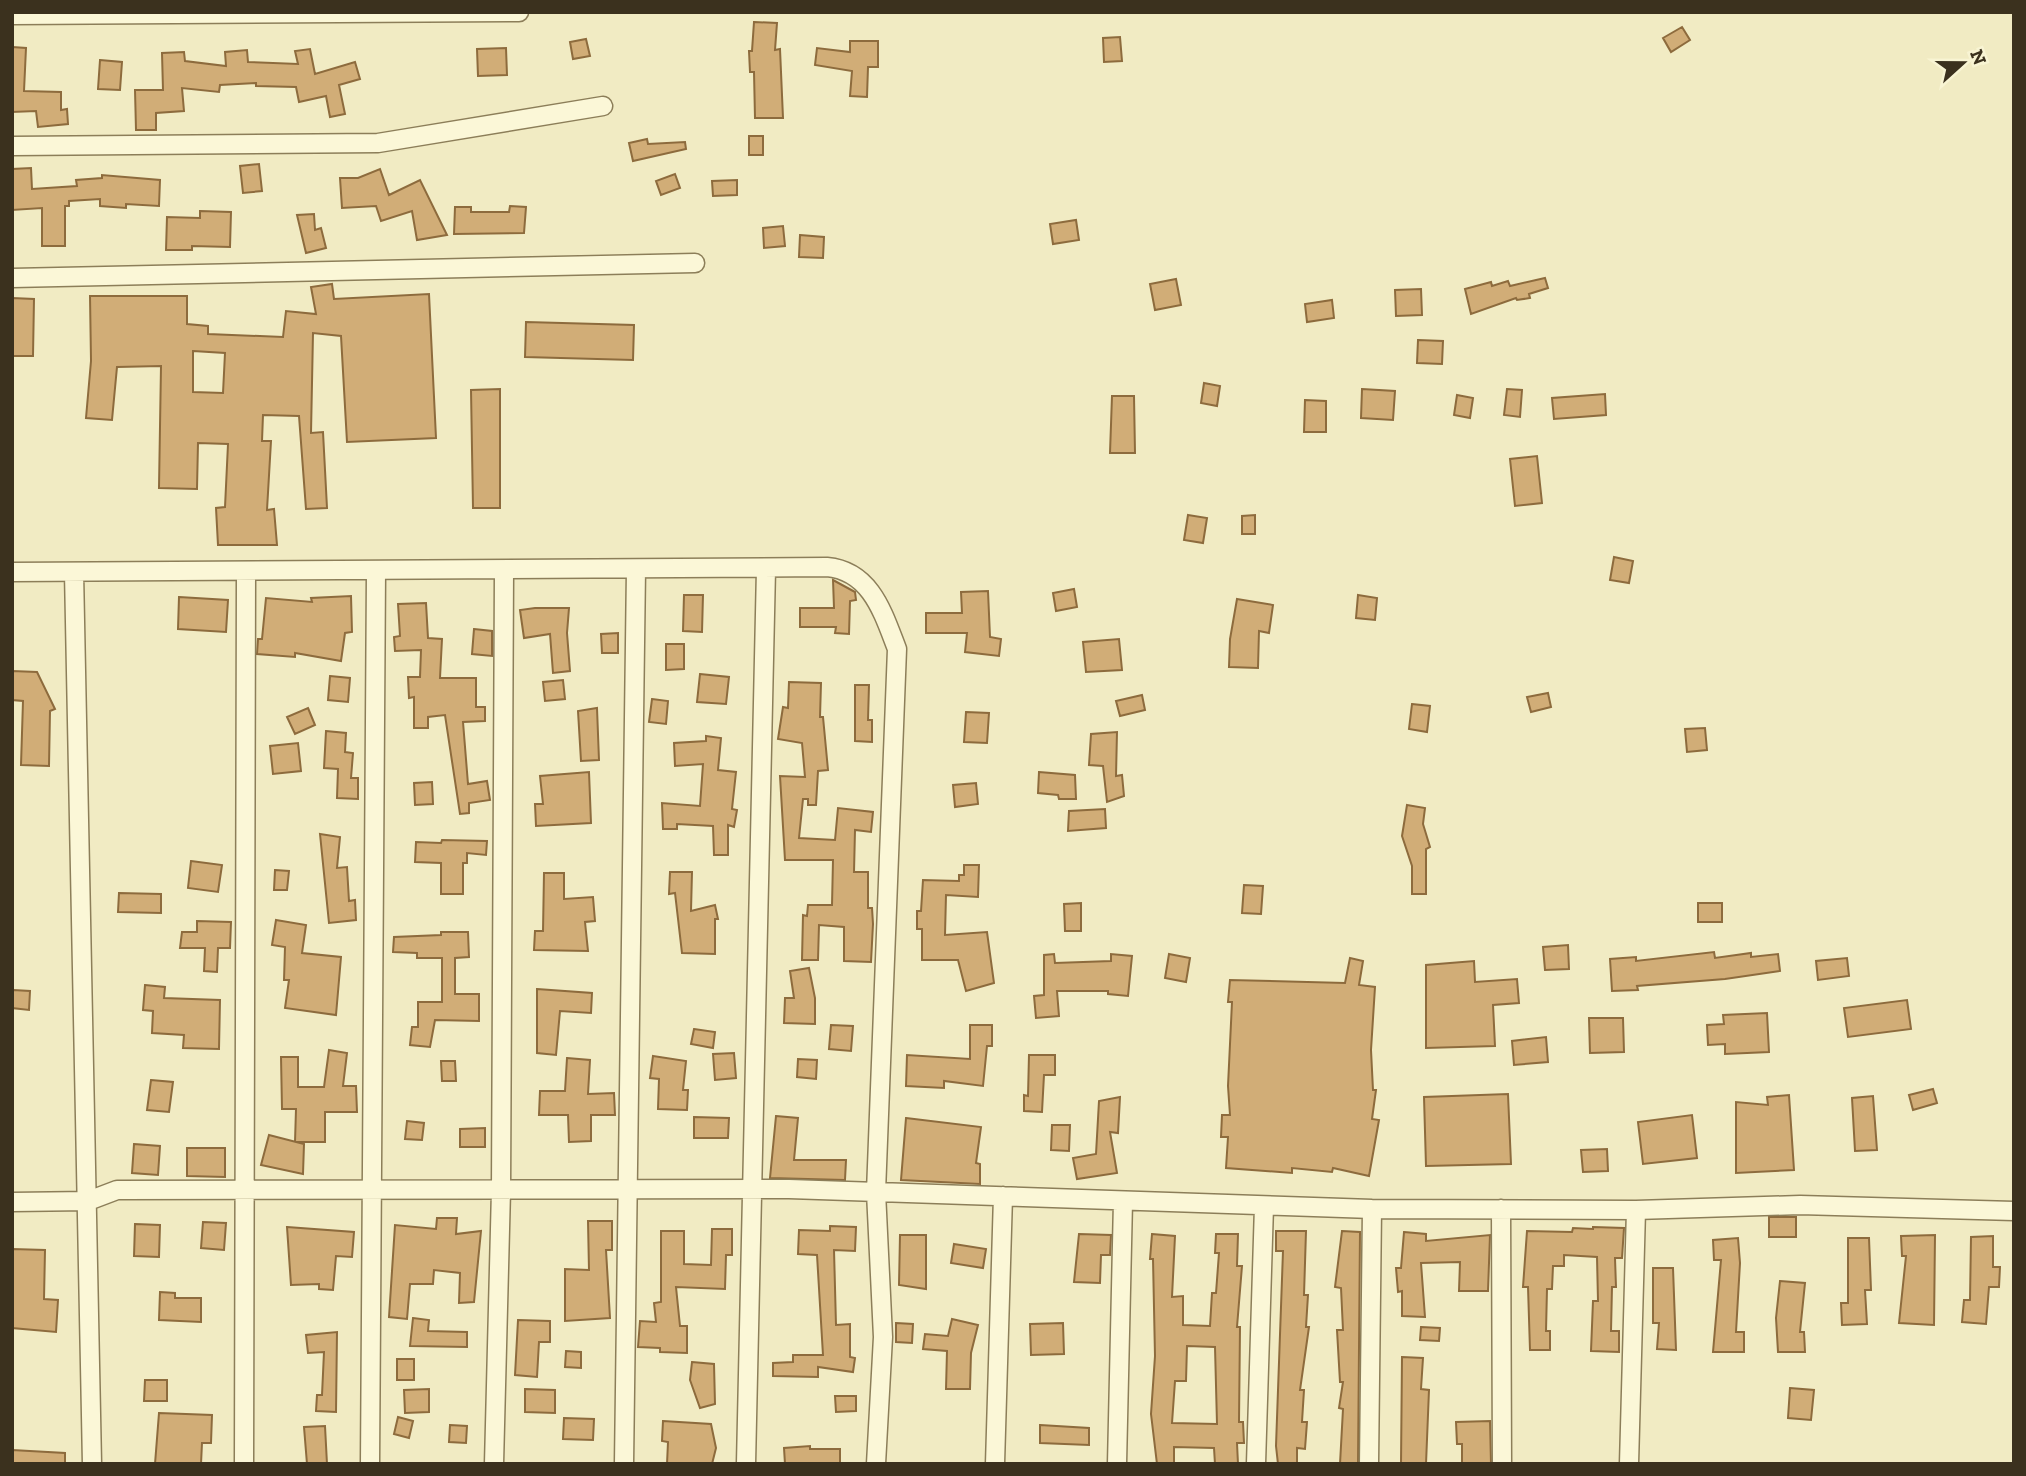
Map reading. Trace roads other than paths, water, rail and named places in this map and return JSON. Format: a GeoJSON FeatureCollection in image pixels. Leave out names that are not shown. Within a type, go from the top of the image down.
{"type":"FeatureCollection","features":[{"type":"Feature","properties":{"kind":"street"},"geometry":{"type":"LineString","coordinates":[[12,15],[519,12]]}},
{"type":"Feature","properties":{"kind":"street"},"geometry":{"type":"LineString","coordinates":[[12,146],[379,143],[603,106]]}},
{"type":"Feature","properties":{"kind":"street"},"geometry":{"type":"LineString","coordinates":[[12,278],[695,263]]}},
{"type":"Feature","properties":{"kind":"street"},"geometry":{"type":"LineString","coordinates":[[624,1464],[636,569]]}},
{"type":"Feature","properties":{"kind":"street"},"geometry":{"type":"LineString","coordinates":[[747,1464],[766,569]]}},
{"type":"Feature","properties":{"kind":"street"},"geometry":{"type":"LineString","coordinates":[[12,572],[845,569],[864,583],[882,611],[897,649],[876,1192],[883,1337],[876,1464]]}},
{"type":"Feature","properties":{"kind":"street"},"geometry":{"type":"LineString","coordinates":[[244,1464],[246,571]]}},
{"type":"Feature","properties":{"kind":"street"},"geometry":{"type":"LineString","coordinates":[[494,1464],[501,1191],[505,571]]}},
{"type":"Feature","properties":{"kind":"street"},"geometry":{"type":"LineString","coordinates":[[74,572],[92,1464]]}},
{"type":"Feature","properties":{"kind":"street"},"geometry":{"type":"LineString","coordinates":[[370,1464],[376,572]]}},
{"type":"Feature","properties":{"kind":"street"},"geometry":{"type":"LineString","coordinates":[[12,1202],[88,1200],[117,1190],[754,1190],[1372,1209],[1636,1210],[1800,1205],[2014,1211]]}},
{"type":"Feature","properties":{"kind":"street"},"geometry":{"type":"LineString","coordinates":[[995,1464],[1003,1196]]}},
{"type":"Feature","properties":{"kind":"street"},"geometry":{"type":"LineString","coordinates":[[1117,1464],[1123,1201]]}},
{"type":"Feature","properties":{"kind":"street"},"geometry":{"type":"LineString","coordinates":[[1256,1464],[1264,1206]]}},
{"type":"Feature","properties":{"kind":"street"},"geometry":{"type":"LineString","coordinates":[[1369,1464],[1372,1209]]}},
{"type":"Feature","properties":{"kind":"street"},"geometry":{"type":"LineString","coordinates":[[1501,1209],[1502,1464]]}},
{"type":"Feature","properties":{"kind":"street"},"geometry":{"type":"LineString","coordinates":[[1629,1464],[1636,1210]]}}]}
